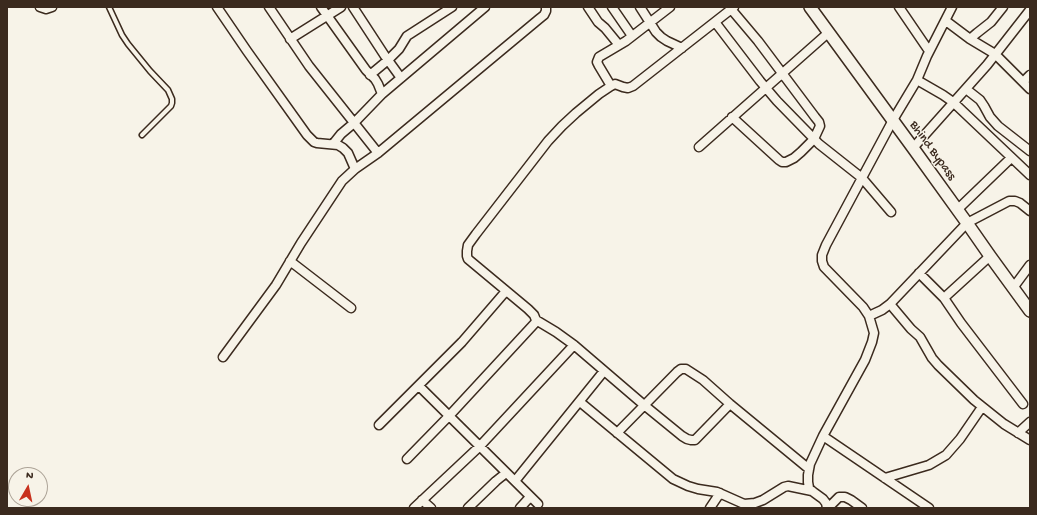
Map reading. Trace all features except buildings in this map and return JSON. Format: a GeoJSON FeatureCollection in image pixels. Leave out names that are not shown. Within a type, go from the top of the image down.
{"type":"FeatureCollection","features":[{"type":"Feature","properties":{"kind":"street"},"geometry":{"type":"LineString","coordinates":[[40,7],[46,9],[52,7]]}},
{"type":"Feature","properties":{"kind":"street"},"geometry":{"type":"LineString","coordinates":[[217,7],[246,51],[307,135],[317,144],[333,144],[343,148],[348,153],[355,169]]}},
{"type":"Feature","properties":{"kind":"street"},"geometry":{"type":"LineString","coordinates":[[269,7],[309,66],[378,153]]}},
{"type":"Feature","properties":{"kind":"street"},"geometry":{"type":"LineString","coordinates":[[321,7],[366,70],[378,84],[382,94]]}},
{"type":"Feature","properties":{"kind":"street"},"geometry":{"type":"LineString","coordinates":[[290,39],[341,7]]}},
{"type":"Feature","properties":{"kind":"street"},"geometry":{"type":"LineString","coordinates":[[353,7],[401,78]]}},
{"type":"Feature","properties":{"kind":"street"},"geometry":{"type":"LineString","coordinates":[[370,75],[399,49],[407,36],[452,7]]}},
{"type":"Feature","properties":{"kind":"street"},"geometry":{"type":"LineString","coordinates":[[333,144],[341,134],[354,123],[382,94],[485,7]]}},
{"type":"Feature","properties":{"kind":"street"},"geometry":{"type":"LineString","coordinates":[[223,357],[276,285],[342,181],[355,169],[378,153],[544,15],[546,7]]}},
{"type":"Feature","properties":{"kind":"street"},"geometry":{"type":"LineString","coordinates":[[588,7],[598,22],[619,45]]}},
{"type":"Feature","properties":{"kind":"street"},"geometry":{"type":"LineString","coordinates":[[612,7],[632,36]]}},
{"type":"Feature","properties":{"kind":"street"},"geometry":{"type":"LineString","coordinates":[[640,7],[656,32],[661,37],[682,48]]}},
{"type":"Feature","properties":{"kind":"street"},"geometry":{"type":"LineString","coordinates":[[611,86],[598,66],[597,60],[670,7]]}},
{"type":"Feature","properties":{"kind":"street","name":"Bhind Bypass"},"geometry":{"type":"LineString","coordinates":[[810,7],[1030,311]]}},
{"type":"Feature","properties":{"kind":"street"},"geometry":{"type":"LineString","coordinates":[[862,508],[845,497],[839,497],[827,508],[823,499],[809,488],[808,482],[809,469],[812,459],[869,351],[874,333],[869,316],[824,267],[822,255],[893,120],[917,80],[929,51],[952,7]]}},
{"type":"Feature","properties":{"kind":"street"},"geometry":{"type":"LineString","coordinates":[[970,39],[976,32],[991,22],[1003,7]]}},
{"type":"Feature","properties":{"kind":"street"},"geometry":{"type":"LineString","coordinates":[[730,404],[695,440],[682,436],[604,372],[574,345],[536,320],[534,315],[528,309],[468,260],[467,251],[468,245],[476,234],[555,134],[576,113],[599,94],[615,84],[628,88],[633,86],[733,8],[819,122],[820,126],[814,139],[802,152],[786,162],[782,162],[732,117]]}},
{"type":"Feature","properties":{"kind":"street"},"geometry":{"type":"LineString","coordinates":[[902,8],[929,51]]}},
{"type":"Feature","properties":{"kind":"street"},"geometry":{"type":"LineString","coordinates":[[913,148],[966,89],[1030,10]]}},
{"type":"Feature","properties":{"kind":"street"},"geometry":{"type":"LineString","coordinates":[[946,21],[970,39],[995,54],[1030,89]]}},
{"type":"Feature","properties":{"kind":"street"},"geometry":{"type":"LineString","coordinates":[[715,22],[766,88],[814,139],[862,178],[891,212]]}},
{"type":"Feature","properties":{"kind":"street"},"geometry":{"type":"LineString","coordinates":[[699,147],[828,33]]}},
{"type":"Feature","properties":{"kind":"street"},"geometry":{"type":"LineString","coordinates":[[1023,82],[1030,75]]}},
{"type":"Feature","properties":{"kind":"street"},"geometry":{"type":"LineString","coordinates":[[917,80],[953,102],[1030,175]]}},
{"type":"Feature","properties":{"kind":"street"},"geometry":{"type":"LineString","coordinates":[[966,89],[980,100],[990,117],[998,126],[1030,151]]}},
{"type":"Feature","properties":{"kind":"street"},"geometry":{"type":"LineString","coordinates":[[957,210],[1011,158]]}},
{"type":"Feature","properties":{"kind":"street"},"geometry":{"type":"LineString","coordinates":[[869,316],[882,310],[890,304],[967,223],[1009,200],[1020,203],[1030,211]]}},
{"type":"Feature","properties":{"kind":"street"},"geometry":{"type":"LineString","coordinates":[[944,298],[990,256]]}},
{"type":"Feature","properties":{"kind":"street"},"geometry":{"type":"LineString","coordinates":[[290,261],[351,308]]}},
{"type":"Feature","properties":{"kind":"street"},"geometry":{"type":"LineString","coordinates":[[1013,288],[1030,266]]}},
{"type":"Feature","properties":{"kind":"street"},"geometry":{"type":"LineString","coordinates":[[919,273],[944,298],[961,323],[1024,404]]}},
{"type":"Feature","properties":{"kind":"street"},"geometry":{"type":"LineString","coordinates":[[379,425],[462,342],[506,291]]}},
{"type":"Feature","properties":{"kind":"street"},"geometry":{"type":"LineString","coordinates":[[890,304],[911,329],[920,337],[932,358],[938,365],[974,400],[1004,424],[1030,440]]}},
{"type":"Feature","properties":{"kind":"street"},"geometry":{"type":"LineString","coordinates":[[407,459],[449,416],[535,323],[536,320]]}},
{"type":"Feature","properties":{"kind":"street"},"geometry":{"type":"LineString","coordinates":[[414,508],[480,446],[574,345]]}},
{"type":"Feature","properties":{"kind":"street"},"geometry":{"type":"LineString","coordinates":[[617,432],[677,372],[681,369],[686,369],[695,374],[809,469]]}},
{"type":"Feature","properties":{"kind":"street"},"geometry":{"type":"LineString","coordinates":[[515,481],[604,372]]}},
{"type":"Feature","properties":{"kind":"street"},"geometry":{"type":"LineString","coordinates":[[419,386],[538,504]]}},
{"type":"Feature","properties":{"kind":"street"},"geometry":{"type":"LineString","coordinates":[[580,402],[674,479],[688,486],[698,489],[711,490],[744,504],[755,503],[763,500],[788,486],[812,491]]}},
{"type":"Feature","properties":{"kind":"street"},"geometry":{"type":"LineString","coordinates":[[885,478],[929,465],[946,455],[960,439],[982,407]]}},
{"type":"Feature","properties":{"kind":"street"},"geometry":{"type":"LineString","coordinates":[[1018,433],[1030,422]]}},
{"type":"Feature","properties":{"kind":"street"},"geometry":{"type":"LineString","coordinates":[[823,436],[928,508]]}},
{"type":"Feature","properties":{"kind":"street"},"geometry":{"type":"LineString","coordinates":[[468,508],[506,473]]}},
{"type":"Feature","properties":{"kind":"street"},"geometry":{"type":"LineString","coordinates":[[710,508],[720,493]]}},
{"type":"Feature","properties":{"kind":"street"},"geometry":{"type":"LineString","coordinates":[[520,508],[530,497]]}},
{"type":"Feature","properties":{"kind":"street"},"geometry":{"type":"LineString","coordinates":[[422,500],[431,508]]}},
{"type":"Feature","properties":{"kind":"lane"},"geometry":{"type":"LineString","coordinates":[[109,7],[122,35],[128,44],[168,90],[172,99],[170,106],[142,135]]}}]}
